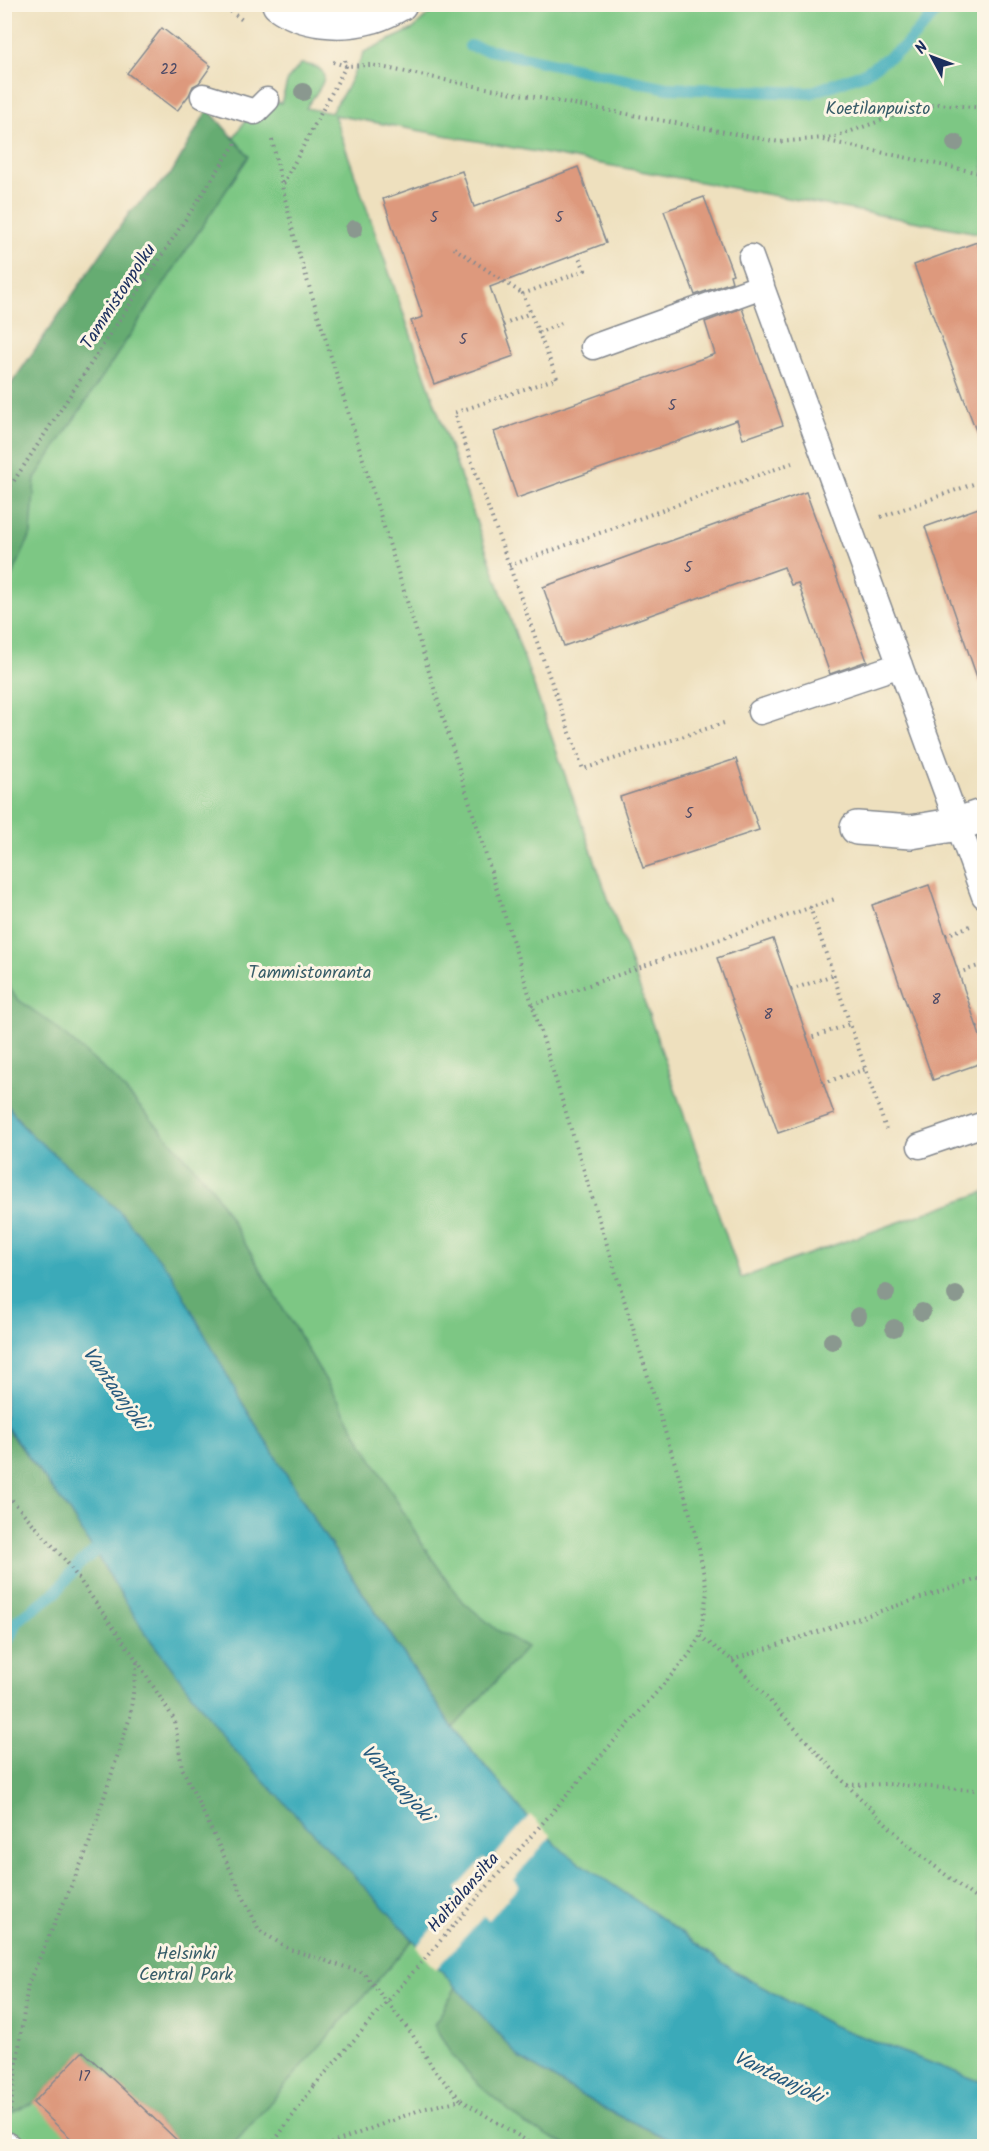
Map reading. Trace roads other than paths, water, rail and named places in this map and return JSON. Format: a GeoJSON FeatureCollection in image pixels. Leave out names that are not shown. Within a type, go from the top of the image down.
{"type":"FeatureCollection","features":[{"type":"Feature","properties":{"kind":"street"},"geometry":{"type":"LineString","coordinates":[[279,4],[289,12],[316,20],[343,22],[370,17],[400,4]]}},
{"type":"Feature","properties":{"kind":"street"},"geometry":{"type":"LineString","coordinates":[[857,828],[911,832],[971,820]]}},
{"type":"Feature","properties":{"kind":"lane"},"geometry":{"type":"LineString","coordinates":[[203,96],[261,106]]}},
{"type":"Feature","properties":{"kind":"lane"},"geometry":{"type":"LineString","coordinates":[[752,257],[900,665],[971,820],[984,896]]}},
{"type":"Feature","properties":{"kind":"lane"},"geometry":{"type":"LineString","coordinates":[[593,347],[762,286]]}},
{"type":"Feature","properties":{"kind":"lane"},"geometry":{"type":"LineString","coordinates":[[759,712],[900,665]]}},
{"type":"Feature","properties":{"kind":"lane"},"geometry":{"type":"LineString","coordinates":[[920,1146],[984,1124]]}},
{"type":"Feature","properties":{"kind":"lane"},"geometry":{"type":"LineString","coordinates":[[4,2143],[9,2146]]}},
{"type":"Feature","properties":{"kind":"water","name":"Vantaanjoki"},"geometry":{"type":"Polygon","coordinates":[[[5,1102],[26,1130],[119,1211],[171,1273],[243,1404],[320,1529],[453,1728],[526,1815],[563,1851],[737,1973],[831,2025],[984,2083],[984,2146],[683,2146],[601,2107],[521,2059],[390,1914],[232,1747],[146,1634],[69,1511],[5,1425],[5,1102]]]}},
{"type":"Feature","properties":{"kind":"waterway"},"geometry":{"type":"LineString","coordinates":[[470,46],[667,88],[810,93],[865,73],[904,47],[943,4]]}},
{"type":"Feature","properties":{"kind":"waterway"},"geometry":{"type":"LineString","coordinates":[[4,1641],[9,1638],[18,1620],[55,1593],[79,1564],[95,1551]]}},
{"type":"Feature","properties":{"kind":"park label","name":"Koetilanpuisto"},"geometry":{"type":"Point","coordinates":[878,109]}},
{"type":"Feature","properties":{"kind":"park label","name":"Tammistonranta"},"geometry":{"type":"Point","coordinates":[310,973]}},
{"type":"Feature","properties":{"kind":"park label","name":"Helsinki Central Park"},"geometry":{"type":"Point","coordinates":[186,1964]}}]}
